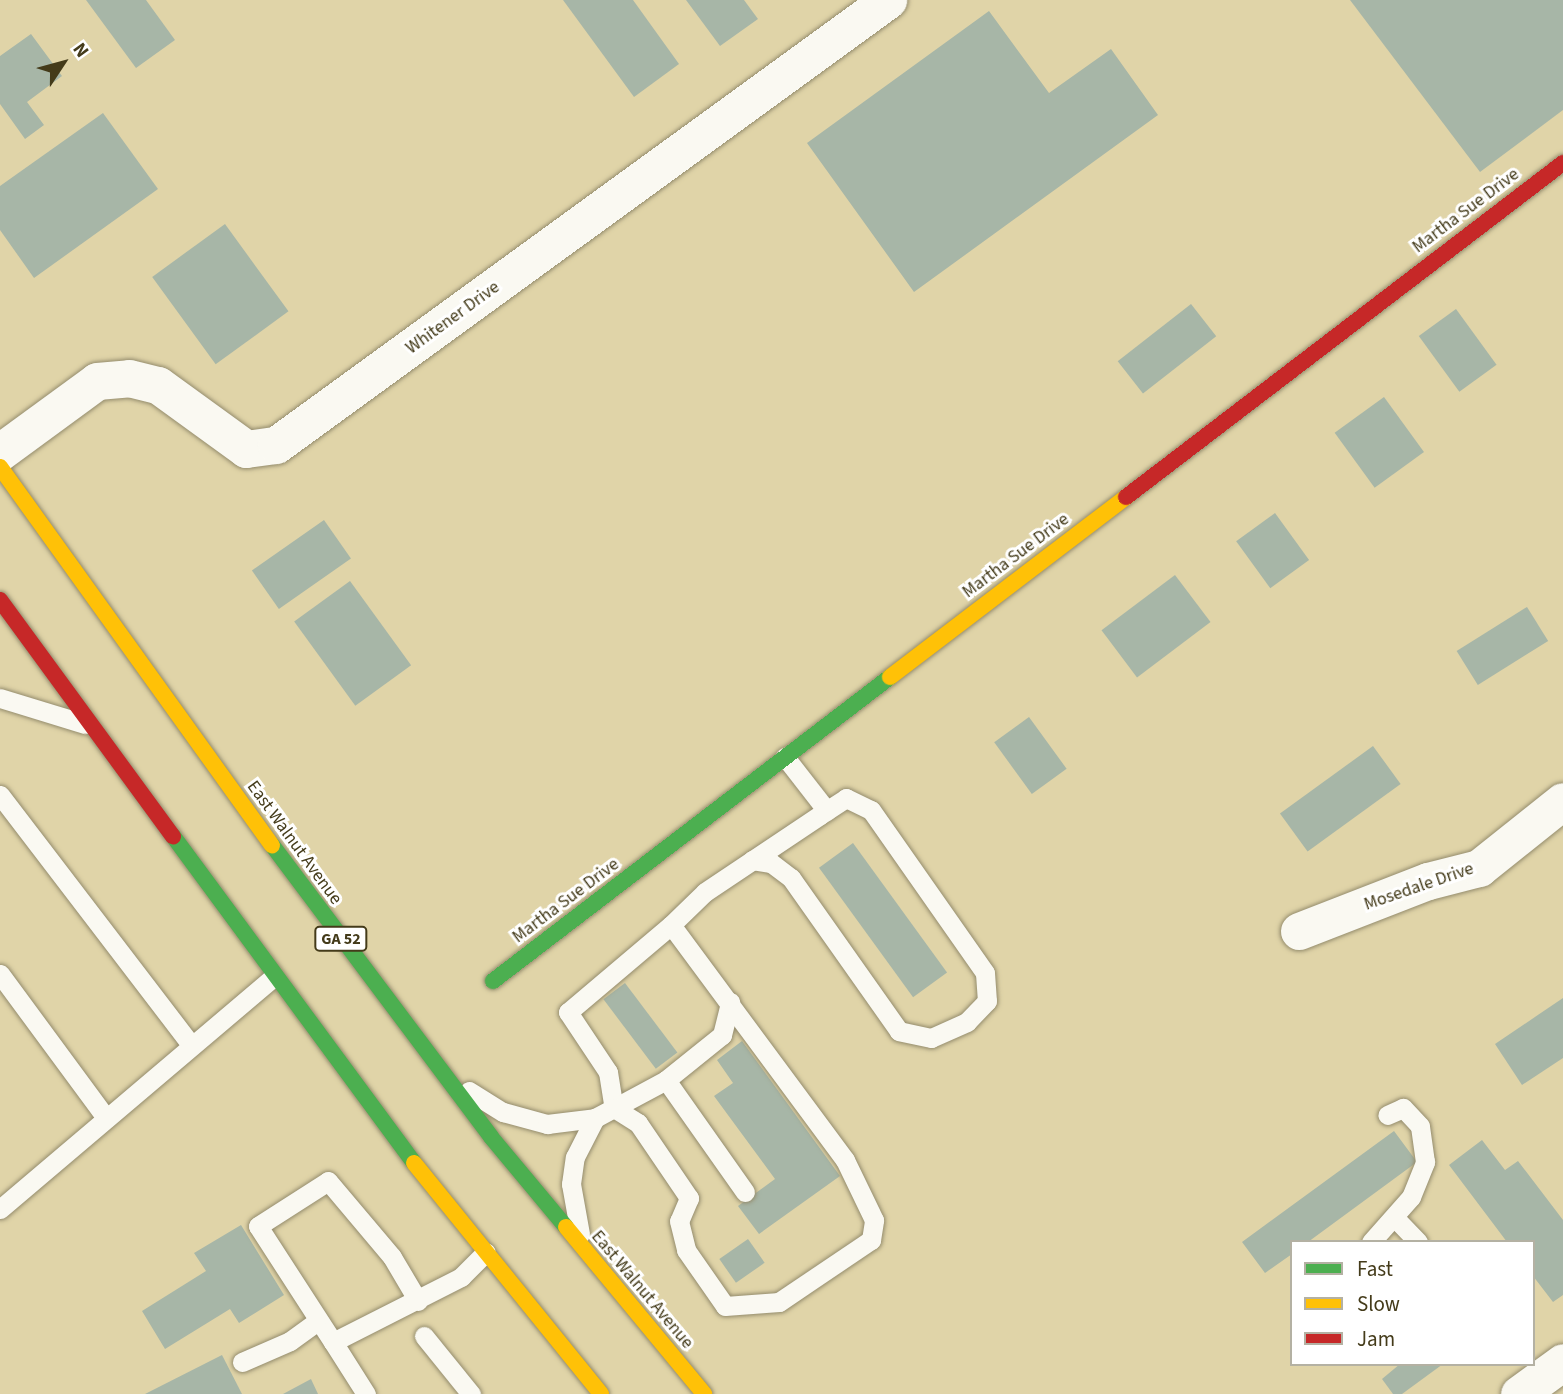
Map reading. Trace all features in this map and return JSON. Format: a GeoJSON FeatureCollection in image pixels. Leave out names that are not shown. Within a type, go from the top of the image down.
{"type":"FeatureCollection","features":[{"type":"Feature","properties":{"kind":"main road","name":"Martha Sue Drive"},"geometry":{"type":"LineString","coordinates":[[493,981],[1563,163]]}},
{"type":"Feature","properties":{"kind":"main road","name":"East Walnut Avenue"},"geometry":{"type":"LineString","coordinates":[[0,467],[307,894],[444,1075],[583,1249],[704,1394]]}},
{"type":"Feature","properties":{"kind":"main road"},"geometry":{"type":"LineString","coordinates":[[0,600],[274,977],[486,1252],[601,1394]]}},
{"type":"Feature","properties":{"kind":"street","name":"Whitener Drive"},"geometry":{"type":"LineString","coordinates":[[0,452],[97,381],[129,378],[158,385],[246,449],[275,445],[888,0]]}},
{"type":"Feature","properties":{"kind":"street","name":"Mosedale Drive"},"geometry":{"type":"LineString","coordinates":[[1299,931],[1429,881],[1479,868],[1563,801]]}},
{"type":"Feature","properties":{"kind":"lane"},"geometry":{"type":"LineString","coordinates":[[0,698],[90,725]]}},
{"type":"Feature","properties":{"kind":"lane"},"geometry":{"type":"LineString","coordinates":[[785,757],[827,811]]}},
{"type":"Feature","properties":{"kind":"lane"},"geometry":{"type":"LineString","coordinates":[[0,795],[191,1045]]}},
{"type":"Feature","properties":{"kind":"lane"},"geometry":{"type":"LineString","coordinates":[[671,925],[845,1160],[874,1220],[871,1240],[779,1302],[724,1306],[686,1250],[679,1221],[689,1198],[638,1123],[614,1108],[608,1072],[568,1012],[671,925],[705,892],[752,860],[846,799],[871,810],[985,973],[987,1001],[967,1021],[930,1038],[900,1031],[791,878],[771,863],[752,860]]}},
{"type":"Feature","properties":{"kind":"lane"},"geometry":{"type":"LineString","coordinates":[[0,974],[106,1118]]}},
{"type":"Feature","properties":{"kind":"lane"},"geometry":{"type":"LineString","coordinates":[[0,1209],[274,977]]}},
{"type":"Feature","properties":{"kind":"lane"},"geometry":{"type":"LineString","coordinates":[[444,1075],[503,1112],[547,1124],[595,1118],[666,1080],[722,1035],[730,1002]]}},
{"type":"Feature","properties":{"kind":"lane"},"geometry":{"type":"LineString","coordinates":[[666,1080],[745,1192]]}},
{"type":"Feature","properties":{"kind":"lane"},"geometry":{"type":"LineString","coordinates":[[1373,1240],[1411,1197],[1425,1162],[1420,1126],[1403,1108],[1388,1115]]}},
{"type":"Feature","properties":{"kind":"lane"},"geometry":{"type":"LineString","coordinates":[[583,1249],[571,1184],[575,1157],[595,1118]]}},
{"type":"Feature","properties":{"kind":"lane"},"geometry":{"type":"LineString","coordinates":[[366,1394],[317,1322],[258,1226],[328,1181],[392,1256],[418,1301]]}},
{"type":"Feature","properties":{"kind":"lane"},"geometry":{"type":"LineString","coordinates":[[1395,1218],[1416,1240]]}},
{"type":"Feature","properties":{"kind":"lane"},"geometry":{"type":"LineString","coordinates":[[333,1342],[461,1277],[486,1252]]}},
{"type":"Feature","properties":{"kind":"lane"},"geometry":{"type":"LineString","coordinates":[[242,1362],[290,1341],[317,1322]]}},
{"type":"Feature","properties":{"kind":"lane"},"geometry":{"type":"LineString","coordinates":[[424,1336],[471,1394]]}},
{"type":"Feature","properties":{"kind":"building"},"geometry":{"type":"Polygon","coordinates":[[[86,0],[146,0],[175,40],[136,68],[86,0]]]}},
{"type":"Feature","properties":{"kind":"building"},"geometry":{"type":"Polygon","coordinates":[[[563,0],[633,0],[679,64],[634,97],[563,0]]]}},
{"type":"Feature","properties":{"kind":"building"},"geometry":{"type":"Polygon","coordinates":[[[686,0],[744,0],[758,19],[720,46],[686,0]]]}},
{"type":"Feature","properties":{"kind":"building"},"geometry":{"type":"Polygon","coordinates":[[[1350,0],[1563,0],[1563,110],[1480,172],[1350,0]]]}},
{"type":"Feature","properties":{"kind":"building"},"geometry":{"type":"Polygon","coordinates":[[[989,11],[1049,93],[1111,49],[1158,115],[914,292],[807,143],[989,11]]]}},
{"type":"Feature","properties":{"kind":"building"},"geometry":{"type":"Polygon","coordinates":[[[31,34],[62,76],[27,102],[44,125],[25,139],[0,104],[0,56],[31,34]]]}},
{"type":"Feature","properties":{"kind":"building"},"geometry":{"type":"Polygon","coordinates":[[[103,113],[158,189],[34,278],[0,230],[0,186],[103,113]]]}},
{"type":"Feature","properties":{"kind":"building"},"geometry":{"type":"Polygon","coordinates":[[[225,224],[288,311],[216,364],[152,277],[225,224]]]}},
{"type":"Feature","properties":{"kind":"building"},"geometry":{"type":"Polygon","coordinates":[[[1191,304],[1216,336],[1143,394],[1118,361],[1191,304]]]}},
{"type":"Feature","properties":{"kind":"building"},"geometry":{"type":"Polygon","coordinates":[[[1456,309],[1497,365],[1459,392],[1419,336],[1456,309]]]}},
{"type":"Feature","properties":{"kind":"building"},"geometry":{"type":"Polygon","coordinates":[[[1384,397],[1424,452],[1375,488],[1335,433],[1384,397]]]}},
{"type":"Feature","properties":{"kind":"building"},"geometry":{"type":"Polygon","coordinates":[[[1275,513],[1309,560],[1270,588],[1236,541],[1275,513]]]}},
{"type":"Feature","properties":{"kind":"building"},"geometry":{"type":"Polygon","coordinates":[[[324,520],[351,559],[279,609],[252,570],[324,520]]]}},
{"type":"Feature","properties":{"kind":"building"},"geometry":{"type":"Polygon","coordinates":[[[1175,575],[1211,622],[1137,677],[1102,630],[1175,575]]]}},
{"type":"Feature","properties":{"kind":"building"},"geometry":{"type":"Polygon","coordinates":[[[350,581],[411,665],[355,706],[294,622],[350,581]]]}},
{"type":"Feature","properties":{"kind":"building"},"geometry":{"type":"Polygon","coordinates":[[[1527,607],[1548,641],[1478,685],[1457,651],[1527,607]]]}},
{"type":"Feature","properties":{"kind":"building"},"geometry":{"type":"Polygon","coordinates":[[[1029,717],[1067,769],[1032,794],[994,742],[1029,717]]]}},
{"type":"Feature","properties":{"kind":"building"},"geometry":{"type":"Polygon","coordinates":[[[1373,746],[1401,784],[1308,852],[1280,814],[1373,746]]]}},
{"type":"Feature","properties":{"kind":"building"},"geometry":{"type":"Polygon","coordinates":[[[853,843],[947,972],[913,997],[819,868],[853,843]]]}},
{"type":"Feature","properties":{"kind":"building"},"geometry":{"type":"Polygon","coordinates":[[[625,983],[677,1052],[656,1069],[603,999],[625,983]]]}},
{"type":"Feature","properties":{"kind":"building"},"geometry":{"type":"Polygon","coordinates":[[[1563,998],[1563,1058],[1522,1085],[1495,1044],[1563,998]]]}},
{"type":"Feature","properties":{"kind":"building"},"geometry":{"type":"Polygon","coordinates":[[[742,1041],[840,1176],[759,1234],[738,1206],[775,1179],[714,1096],[733,1083],[717,1060],[742,1041]]]}},
{"type":"Feature","properties":{"kind":"building"},"geometry":{"type":"Polygon","coordinates":[[[1394,1131],[1417,1162],[1311,1240],[1290,1240],[1290,1255],[1265,1273],[1242,1242],[1394,1131]]]}},
{"type":"Feature","properties":{"kind":"building"},"geometry":{"type":"Polygon","coordinates":[[[1482,1140],[1505,1170],[1518,1161],[1563,1220],[1563,1295],[1553,1302],[1535,1279],[1535,1240],[1505,1240],[1449,1165],[1482,1140]]]}},
{"type":"Feature","properties":{"kind":"building"},"geometry":{"type":"Polygon","coordinates":[[[241,1225],[284,1295],[239,1323],[230,1309],[165,1349],[142,1311],[206,1271],[194,1253],[241,1225]]]}},
{"type":"Feature","properties":{"kind":"building"},"geometry":{"type":"Polygon","coordinates":[[[748,1239],[765,1263],[736,1283],[719,1259],[748,1239]]]}},
{"type":"Feature","properties":{"kind":"building"},"geometry":{"type":"Polygon","coordinates":[[[222,1355],[242,1394],[145,1394],[222,1355]]]}},
{"type":"Feature","properties":{"kind":"building"},"geometry":{"type":"Polygon","coordinates":[[[1398,1366],[1440,1366],[1402,1394],[1393,1394],[1382,1379],[1398,1366]]]}},
{"type":"Feature","properties":{"kind":"building"},"geometry":{"type":"Polygon","coordinates":[[[311,1379],[318,1394],[283,1394],[311,1379]]]}},
{"type":"Feature","properties":{"kind":"traffic: fast"},"geometry":{"type":"LineString","coordinates":[[493,981],[890,677]]}},
{"type":"Feature","properties":{"kind":"traffic: fast"},"geometry":{"type":"LineString","coordinates":[[173,836],[414,1163]]}},
{"type":"Feature","properties":{"kind":"traffic: fast"},"geometry":{"type":"LineString","coordinates":[[272,845],[491,1137],[566,1227]]}},
{"type":"Feature","properties":{"kind":"traffic: slow"},"geometry":{"type":"LineString","coordinates":[[0,467],[272,845]]}},
{"type":"Feature","properties":{"kind":"traffic: slow"},"geometry":{"type":"LineString","coordinates":[[890,677],[1126,497]]}},
{"type":"Feature","properties":{"kind":"traffic: slow"},"geometry":{"type":"LineString","coordinates":[[414,1163],[601,1394]]}},
{"type":"Feature","properties":{"kind":"traffic: slow"},"geometry":{"type":"LineString","coordinates":[[566,1227],[704,1394]]}},
{"type":"Feature","properties":{"kind":"traffic: jam"},"geometry":{"type":"LineString","coordinates":[[1126,497],[1563,163]]}},
{"type":"Feature","properties":{"kind":"traffic: jam"},"geometry":{"type":"LineString","coordinates":[[0,600],[173,836]]}}]}
